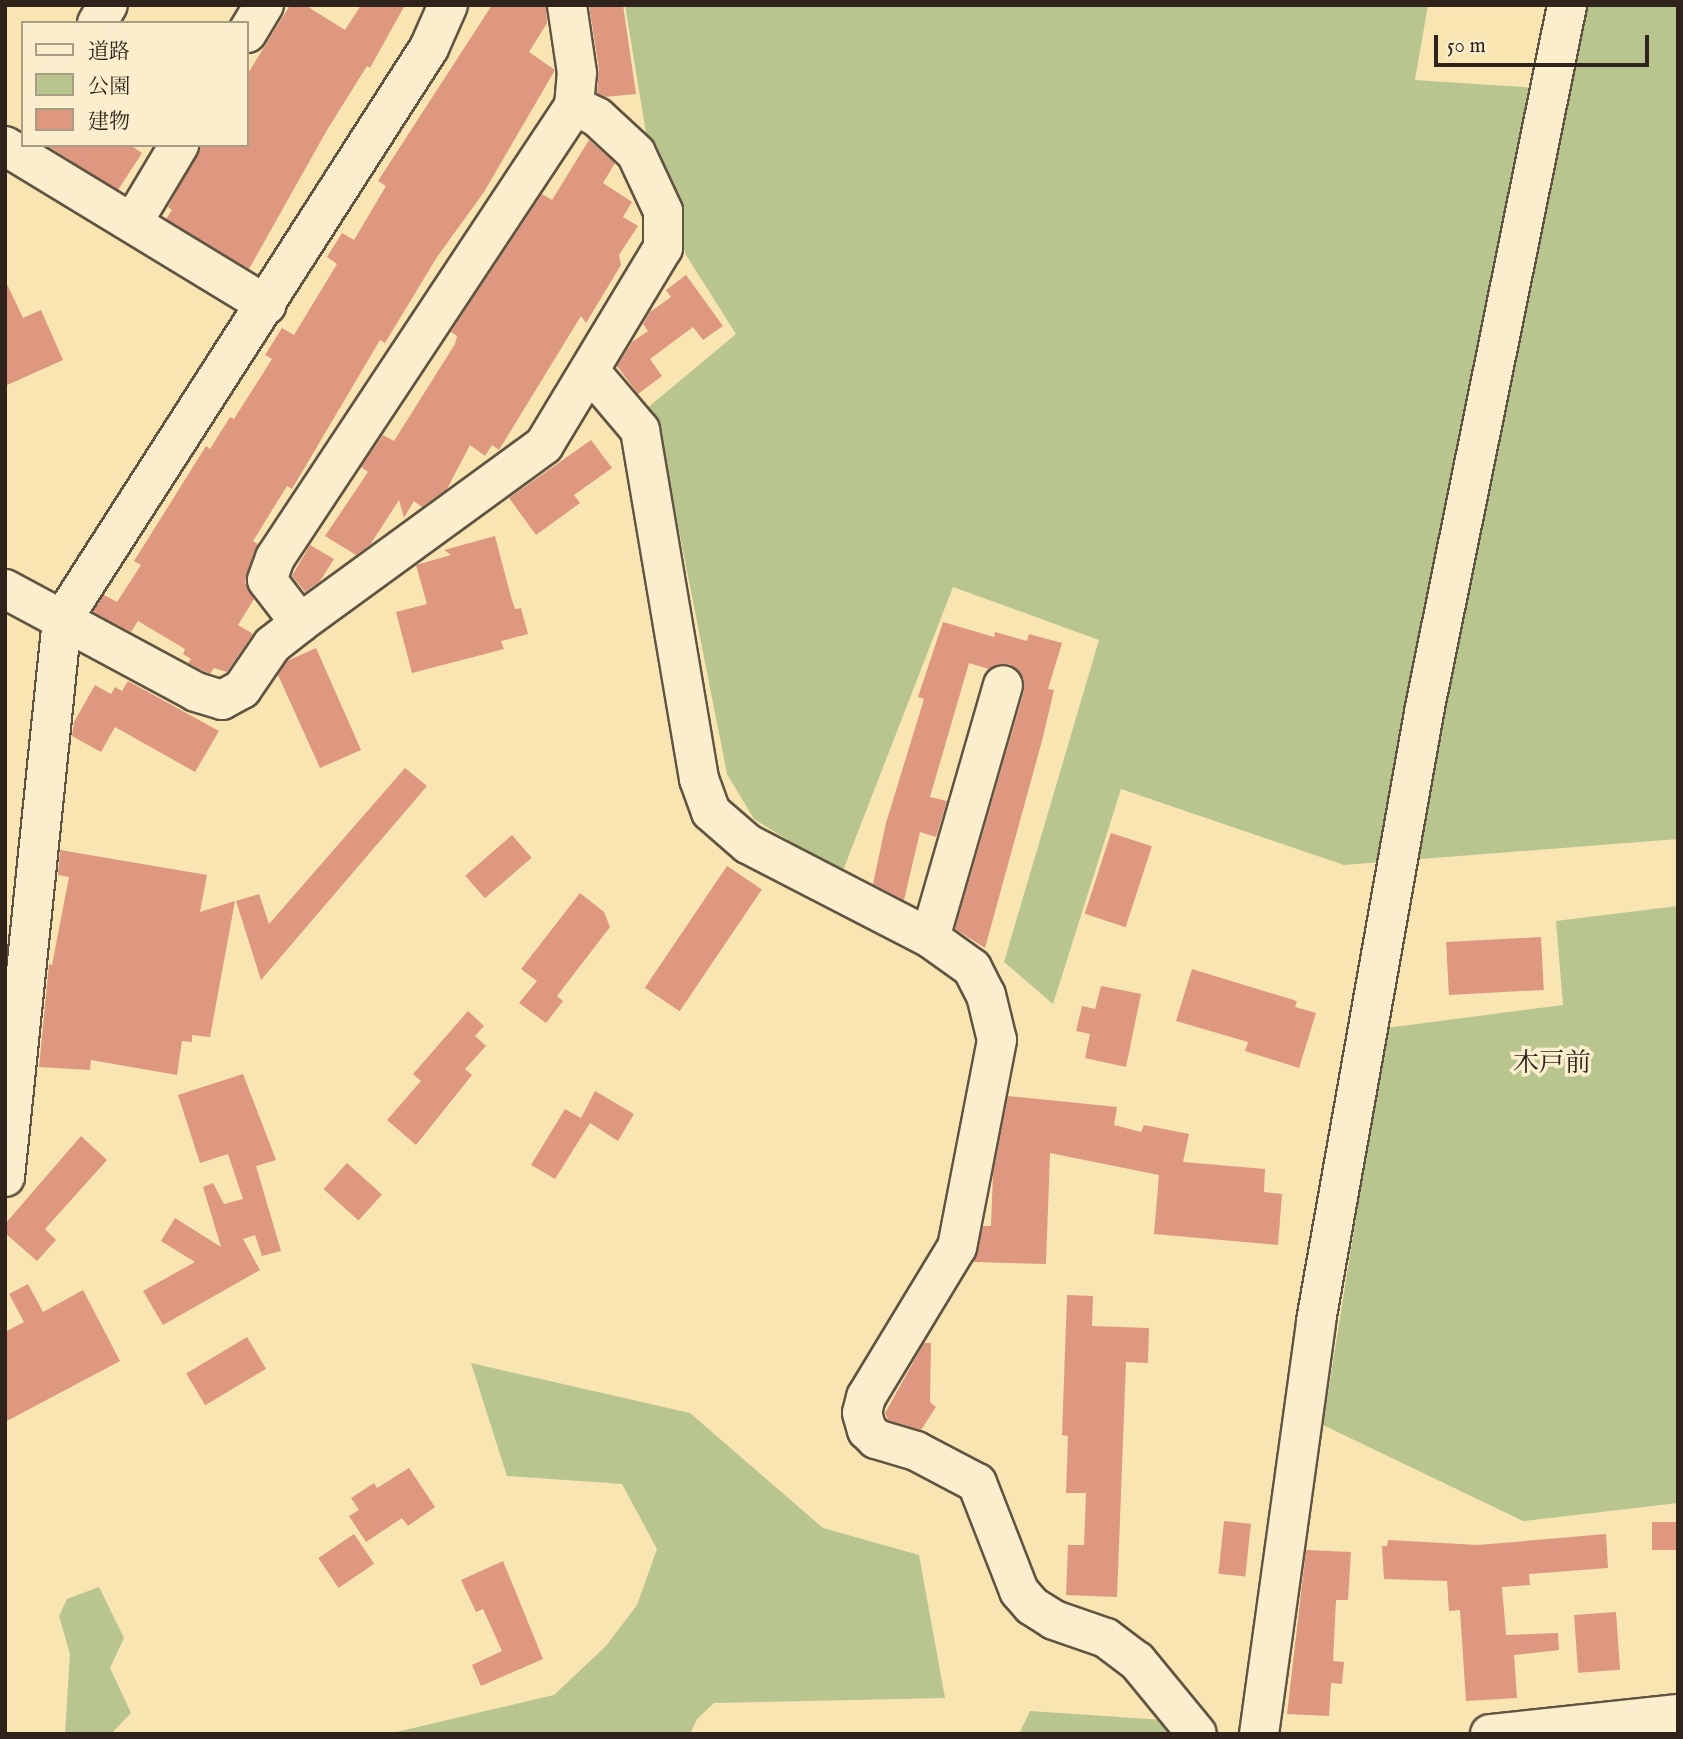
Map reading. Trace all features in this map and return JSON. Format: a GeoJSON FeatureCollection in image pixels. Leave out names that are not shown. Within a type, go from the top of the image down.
{"type":"FeatureCollection","features":[{"type":"Feature","properties":{"kind":"street"},"geometry":{"type":"LineString","coordinates":[[98,21],[108,5]]}},
{"type":"Feature","properties":{"kind":"street"},"geometry":{"type":"LineString","coordinates":[[248,31],[264,5]]}},
{"type":"Feature","properties":{"kind":"street"},"geometry":{"type":"LineString","coordinates":[[5,1177],[62,621],[429,48],[448,5]]}},
{"type":"Feature","properties":{"kind":"street"},"geometry":{"type":"LineString","coordinates":[[300,623],[267,580],[275,558],[574,106],[577,72],[567,5]]}},
{"type":"Feature","properties":{"kind":"street"},"geometry":{"type":"LineString","coordinates":[[1259,1734],[1328,1253],[1425,707],[1567,5]]}},
{"type":"Feature","properties":{"kind":"street"},"geometry":{"type":"LineString","coordinates":[[5,589],[213,700],[243,689],[272,645],[544,445],[663,248],[663,211],[636,153],[597,117],[574,106]]}},
{"type":"Feature","properties":{"kind":"street"},"geometry":{"type":"LineString","coordinates":[[14,146],[266,305]]}},
{"type":"Feature","properties":{"kind":"street"},"geometry":{"type":"LineString","coordinates":[[133,222],[178,147]]}},
{"type":"Feature","properties":{"kind":"street"},"geometry":{"type":"LineString","coordinates":[[590,371],[640,430],[699,779],[710,812],[748,844],[930,938],[971,968],[986,995],[996,1040],[957,1247],[866,1397],[862,1413],[867,1430],[876,1439],[916,1451],[977,1483],[1019,1591],[1032,1606],[1054,1620],[1106,1638],[1137,1661],[1197,1734]]}},
{"type":"Feature","properties":{"kind":"street"},"geometry":{"type":"LineString","coordinates":[[930,938],[1003,685]]}},
{"type":"Feature","properties":{"kind":"street"},"geometry":{"type":"LineString","coordinates":[[1490,1734],[1678,1714]]}},
{"type":"Feature","properties":{"kind":"green space"},"geometry":{"type":"Polygon","coordinates":[[[625,5],[1428,5],[1415,80],[1567,90],[1587,5],[1678,5],[1678,839],[1344,865],[1121,789],[1053,1004],[1004,962],[1099,640],[953,587],[842,873],[754,819],[727,774],[662,444],[645,410],[736,334],[686,255],[647,139],[625,5]]]}},
{"type":"Feature","properties":{"kind":"green space"},"geometry":{"type":"Polygon","coordinates":[[[1678,906],[1678,1503],[1523,1521],[1323,1425],[1386,1028],[1563,1005],[1556,921],[1678,906]]]}},
{"type":"Feature","properties":{"kind":"green space"},"geometry":{"type":"Polygon","coordinates":[[[471,1363],[690,1413],[823,1528],[919,1555],[945,1698],[714,1703],[697,1719],[690,1734],[388,1734],[554,1695],[606,1646],[637,1605],[657,1549],[622,1484],[507,1476],[471,1363]]]}},
{"type":"Feature","properties":{"kind":"green space"},"geometry":{"type":"Polygon","coordinates":[[[99,1587],[124,1638],[110,1668],[131,1713],[111,1734],[65,1734],[70,1654],[59,1616],[67,1599],[99,1587]]]}},
{"type":"Feature","properties":{"kind":"green space"},"geometry":{"type":"Polygon","coordinates":[[[1030,1711],[1164,1720],[1172,1734],[1019,1734],[1030,1711]]]}},
{"type":"Feature","properties":{"kind":"building"},"geometry":{"type":"Polygon","coordinates":[[[290,5],[305,5],[345,30],[361,5],[405,5],[370,68],[367,66],[327,130],[249,269],[166,219],[172,210],[168,207],[200,147],[248,147],[248,73],[290,5]]]}},
{"type":"Feature","properties":{"kind":"building"},"geometry":{"type":"Polygon","coordinates":[[[492,5],[546,5],[547,23],[529,52],[555,70],[484,192],[437,257],[385,343],[380,340],[292,489],[287,486],[253,541],[258,544],[245,583],[254,599],[238,625],[253,634],[227,672],[214,668],[210,674],[188,663],[191,659],[183,654],[185,649],[138,621],[131,632],[93,612],[104,595],[117,602],[141,565],[134,561],[206,446],[210,449],[230,417],[234,419],[272,359],[265,355],[282,328],[294,335],[337,264],[327,257],[342,233],[354,240],[386,186],[378,181],[492,5]]]}},
{"type":"Feature","properties":{"kind":"building"},"geometry":{"type":"Polygon","coordinates":[[[589,5],[623,5],[636,94],[605,97],[597,93],[599,70],[589,5]]]}},
{"type":"Feature","properties":{"kind":"building"},"geometry":{"type":"Polygon","coordinates":[[[589,140],[615,163],[603,183],[632,202],[623,217],[638,226],[619,255],[621,265],[586,323],[581,316],[499,450],[492,445],[485,456],[470,445],[447,489],[422,507],[414,501],[404,518],[399,500],[370,545],[356,555],[325,536],[368,472],[361,467],[383,435],[394,441],[455,344],[457,336],[451,332],[463,313],[542,194],[552,200],[589,140]]]}},
{"type":"Feature","properties":{"kind":"building"},"geometry":{"type":"Polygon","coordinates":[[[49,147],[133,147],[142,153],[118,190],[49,147]]]}},
{"type":"Feature","properties":{"kind":"building"},"geometry":{"type":"Polygon","coordinates":[[[686,275],[723,326],[703,340],[693,327],[650,359],[662,376],[638,394],[617,366],[632,342],[648,331],[643,324],[650,312],[671,297],[666,290],[686,275]]]}},
{"type":"Feature","properties":{"kind":"building"},"geometry":{"type":"Polygon","coordinates":[[[5,280],[23,318],[41,310],[63,360],[5,386],[5,280]]]}},
{"type":"Feature","properties":{"kind":"building"},"geometry":{"type":"Polygon","coordinates":[[[591,440],[612,468],[574,495],[580,503],[536,535],[509,498],[591,440]]]}},
{"type":"Feature","properties":{"kind":"building"},"geometry":{"type":"Polygon","coordinates":[[[495,536],[515,609],[521,608],[528,634],[501,641],[504,649],[412,673],[396,612],[427,604],[416,565],[451,555],[444,550],[495,536]]]}},
{"type":"Feature","properties":{"kind":"building"},"geometry":{"type":"Polygon","coordinates":[[[310,545],[334,559],[320,581],[305,592],[292,576],[310,545]]]}},
{"type":"Feature","properties":{"kind":"building"},"geometry":{"type":"Polygon","coordinates":[[[943,622],[994,637],[995,632],[1027,641],[1029,634],[1062,643],[1048,689],[1054,690],[1043,737],[985,948],[955,929],[1024,691],[1024,679],[1010,664],[989,669],[969,663],[930,797],[947,801],[936,837],[920,832],[904,900],[873,884],[886,823],[924,699],[918,697],[943,622]]]}},
{"type":"Feature","properties":{"kind":"building"},"geometry":{"type":"Polygon","coordinates":[[[316,648],[361,750],[320,768],[278,675],[287,661],[316,648]]]}},
{"type":"Feature","properties":{"kind":"building"},"geometry":{"type":"Polygon","coordinates":[[[128,681],[219,731],[195,772],[115,727],[101,752],[72,736],[74,722],[95,685],[111,694],[115,687],[122,691],[128,681]]]}},
{"type":"Feature","properties":{"kind":"building"},"geometry":{"type":"Polygon","coordinates":[[[405,768],[427,786],[261,980],[236,901],[259,894],[269,924],[405,768]]]}},
{"type":"Feature","properties":{"kind":"building"},"geometry":{"type":"Polygon","coordinates":[[[1111,833],[1152,846],[1126,927],[1085,914],[1111,833]]]}},
{"type":"Feature","properties":{"kind":"building"},"geometry":{"type":"Polygon","coordinates":[[[512,835],[532,858],[485,898],[465,876],[512,835]]]}},
{"type":"Feature","properties":{"kind":"building"},"geometry":{"type":"Polygon","coordinates":[[[60,850],[207,875],[200,912],[235,901],[210,1037],[192,1035],[192,1042],[182,1041],[177,1075],[91,1060],[90,1070],[39,1067],[49,964],[52,965],[69,877],[58,875],[60,850]]]}},
{"type":"Feature","properties":{"kind":"building"},"geometry":{"type":"Polygon","coordinates":[[[727,866],[762,889],[680,1011],[645,988],[727,866]]]}},
{"type":"Feature","properties":{"kind":"building"},"geometry":{"type":"Polygon","coordinates":[[[580,893],[604,912],[610,927],[557,996],[563,1001],[546,1023],[519,1003],[537,981],[521,969],[580,893]]]}},
{"type":"Feature","properties":{"kind":"building"},"geometry":{"type":"Polygon","coordinates":[[[1541,937],[1544,990],[1449,995],[1446,942],[1541,937]]]}},
{"type":"Feature","properties":{"kind":"building"},"geometry":{"type":"Polygon","coordinates":[[[1192,969],[1297,1001],[1295,1007],[1316,1013],[1299,1068],[1245,1051],[1248,1042],[1176,1021],[1192,969]]]}},
{"type":"Feature","properties":{"kind":"building"},"geometry":{"type":"Polygon","coordinates":[[[1101,986],[1141,994],[1126,1067],[1085,1058],[1090,1034],[1076,1031],[1082,1006],[1095,1009],[1101,986]]]}},
{"type":"Feature","properties":{"kind":"building"},"geometry":{"type":"Polygon","coordinates":[[[468,1011],[484,1026],[475,1036],[486,1046],[465,1069],[472,1075],[416,1145],[387,1120],[421,1081],[413,1074],[468,1011]]]}},
{"type":"Feature","properties":{"kind":"building"},"geometry":{"type":"Polygon","coordinates":[[[243,1074],[276,1160],[256,1166],[281,1251],[262,1256],[255,1235],[243,1239],[260,1270],[163,1325],[143,1291],[195,1262],[161,1241],[175,1218],[221,1247],[203,1187],[213,1183],[224,1204],[243,1199],[228,1154],[200,1163],[178,1095],[243,1074]]]}},
{"type":"Feature","properties":{"kind":"building"},"geometry":{"type":"Polygon","coordinates":[[[595,1091],[634,1114],[618,1141],[590,1123],[555,1179],[531,1165],[565,1109],[581,1118],[595,1091]]]}},
{"type":"Feature","properties":{"kind":"building"},"geometry":{"type":"Polygon","coordinates":[[[1008,1096],[1117,1107],[1114,1125],[1141,1132],[1144,1125],[1189,1134],[1183,1162],[1265,1169],[1264,1192],[1282,1194],[1278,1245],[1154,1234],[1159,1175],[1050,1153],[1046,1264],[974,1262],[983,1226],[991,1226],[993,1173],[1008,1096]]]}},
{"type":"Feature","properties":{"kind":"building"},"geometry":{"type":"Polygon","coordinates":[[[81,1136],[107,1160],[45,1229],[56,1240],[37,1261],[5,1233],[5,1224],[81,1136]]]}},
{"type":"Feature","properties":{"kind":"building"},"geometry":{"type":"Polygon","coordinates":[[[347,1163],[382,1194],[359,1220],[324,1189],[347,1163]]]}},
{"type":"Feature","properties":{"kind":"building"},"geometry":{"type":"Polygon","coordinates":[[[28,1284],[43,1312],[83,1290],[120,1361],[5,1422],[5,1332],[24,1322],[9,1294],[28,1284]]]}},
{"type":"Feature","properties":{"kind":"building"},"geometry":{"type":"Polygon","coordinates":[[[1067,1295],[1093,1296],[1092,1326],[1149,1328],[1148,1363],[1126,1362],[1117,1597],[1066,1595],[1068,1545],[1084,1545],[1086,1493],[1066,1493],[1068,1436],[1062,1435],[1067,1295]]]}},
{"type":"Feature","properties":{"kind":"building"},"geometry":{"type":"Polygon","coordinates":[[[247,1337],[266,1369],[205,1405],[186,1374],[247,1337]]]}},
{"type":"Feature","properties":{"kind":"building"},"geometry":{"type":"Polygon","coordinates":[[[924,1343],[931,1343],[930,1402],[936,1407],[921,1430],[888,1420],[885,1413],[924,1343]]]}},
{"type":"Feature","properties":{"kind":"building"},"geometry":{"type":"Polygon","coordinates":[[[409,1468],[435,1507],[408,1526],[402,1518],[366,1542],[349,1516],[359,1510],[351,1498],[374,1483],[377,1488],[409,1468]]]}},
{"type":"Feature","properties":{"kind":"building"},"geometry":{"type":"Polygon","coordinates":[[[1224,1521],[1251,1524],[1245,1577],[1218,1574],[1224,1521]]]}},
{"type":"Feature","properties":{"kind":"building"},"geometry":{"type":"Polygon","coordinates":[[[1652,1522],[1678,1522],[1678,1550],[1652,1550],[1652,1522]]]}},
{"type":"Feature","properties":{"kind":"building"},"geometry":{"type":"Polygon","coordinates":[[[354,1534],[374,1564],[338,1588],[318,1558],[354,1534]]]}},
{"type":"Feature","properties":{"kind":"building"},"geometry":{"type":"Polygon","coordinates":[[[1606,1534],[1608,1568],[1529,1574],[1530,1585],[1502,1587],[1506,1635],[1558,1633],[1559,1650],[1514,1655],[1517,1698],[1466,1701],[1460,1610],[1449,1611],[1447,1581],[1384,1579],[1382,1546],[1387,1546],[1388,1540],[1478,1545],[1606,1534]]]}},
{"type":"Feature","properties":{"kind":"building"},"geometry":{"type":"Polygon","coordinates":[[[1306,1550],[1351,1552],[1348,1600],[1336,1600],[1333,1661],[1344,1662],[1342,1684],[1331,1683],[1329,1716],[1287,1714],[1306,1550]]]}},
{"type":"Feature","properties":{"kind":"building"},"geometry":{"type":"Polygon","coordinates":[[[503,1561],[543,1659],[481,1686],[472,1665],[502,1651],[483,1609],[476,1612],[461,1580],[503,1561]]]}},
{"type":"Feature","properties":{"kind":"building"},"geometry":{"type":"Polygon","coordinates":[[[1616,1612],[1620,1670],[1578,1673],[1574,1615],[1616,1612]]]}},
{"type":"Feature","properties":{"kind":"district","name":"木戸前"},"geometry":{"type":"Point","coordinates":[1552,1064]}}]}
